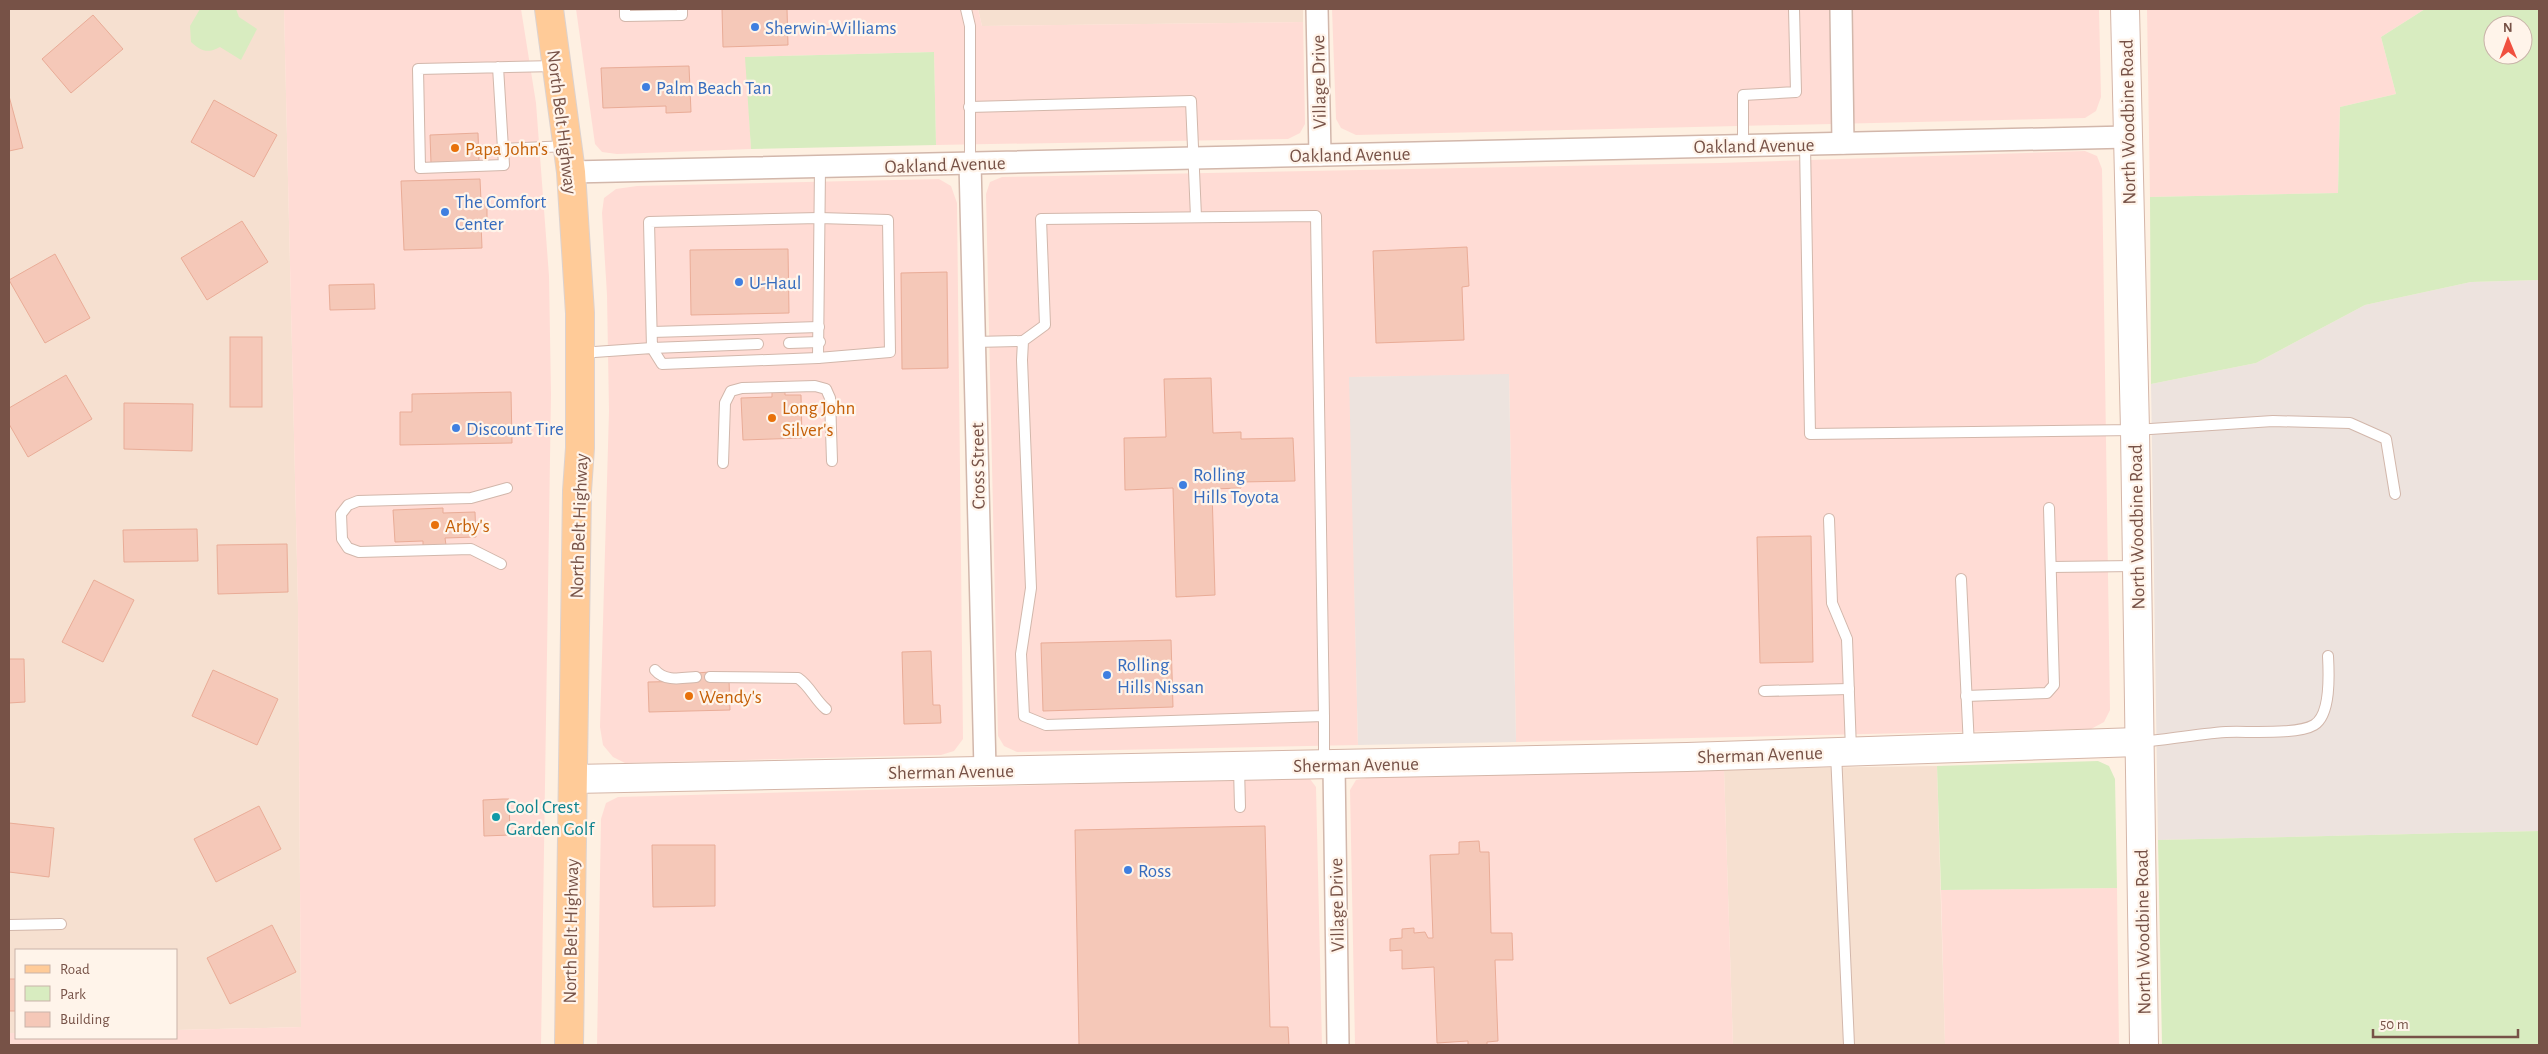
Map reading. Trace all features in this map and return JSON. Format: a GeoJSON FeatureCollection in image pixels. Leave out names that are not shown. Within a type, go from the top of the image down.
{"type":"FeatureCollection","features":[{"type":"Feature","properties":{"kind":"main road","name":"North Belt Highway"},"geometry":{"type":"LineString","coordinates":[[549,9],[569,159],[580,313],[580,448],[577,491],[569,1045]]}},
{"type":"Feature","properties":{"kind":"street","name":"Village Drive"},"geometry":{"type":"LineString","coordinates":[[1317,9],[1320,155]]}},
{"type":"Feature","properties":{"kind":"street"},"geometry":{"type":"LineString","coordinates":[[1841,9],[1843,144]]}},
{"type":"Feature","properties":{"kind":"street","name":"North Woodbine Road"},"geometry":{"type":"LineString","coordinates":[[2125,9],[2135,430],[2138,742],[2144,1045]]}},
{"type":"Feature","properties":{"kind":"street","name":"Oakland Avenue"},"geometry":{"type":"LineString","coordinates":[[569,159],[820,167],[2128,136]]}},
{"type":"Feature","properties":{"kind":"street","name":"Cross Street"},"geometry":{"type":"LineString","coordinates":[[970,163],[985,769]]}},
{"type":"Feature","properties":{"kind":"street","name":"Sherman Avenue"},"geometry":{"type":"LineString","coordinates":[[573,779],[985,769],[1329,765],[2138,742]]}},
{"type":"Feature","properties":{"kind":"street","name":"Village Drive"},"geometry":{"type":"LineString","coordinates":[[1329,765],[1338,1045]]}},
{"type":"Feature","properties":{"kind":"lane"},"geometry":{"type":"LineString","coordinates":[[625,9],[625,16],[682,15],[682,9]]}},
{"type":"Feature","properties":{"kind":"lane"},"geometry":{"type":"LineString","coordinates":[[966,9],[970,26],[970,163]]}},
{"type":"Feature","properties":{"kind":"lane"},"geometry":{"type":"LineString","coordinates":[[1743,145],[1743,95],[1796,92],[1794,9]]}},
{"type":"Feature","properties":{"kind":"lane"},"geometry":{"type":"LineString","coordinates":[[498,67],[504,165],[420,168],[418,69],[498,67],[557,66]]}},
{"type":"Feature","properties":{"kind":"lane"},"geometry":{"type":"LineString","coordinates":[[969,107],[1192,101],[1196,217]]}},
{"type":"Feature","properties":{"kind":"lane"},"geometry":{"type":"LineString","coordinates":[[1805,144],[1810,434],[2135,430],[2273,421],[2350,423],[2386,439],[2395,494]]}},
{"type":"Feature","properties":{"kind":"lane"},"geometry":{"type":"LineString","coordinates":[[503,150],[569,159]]}},
{"type":"Feature","properties":{"kind":"lane"},"geometry":{"type":"LineString","coordinates":[[818,358],[820,342],[820,167]]}},
{"type":"Feature","properties":{"kind":"lane"},"geometry":{"type":"LineString","coordinates":[[974,342],[1023,341],[1045,325],[1041,219],[1316,216],[1324,716],[1329,765]]}},
{"type":"Feature","properties":{"kind":"lane"},"geometry":{"type":"LineString","coordinates":[[819,218],[888,220],[890,352],[818,358],[662,364],[652,348],[652,332],[649,222],[819,218]]}},
{"type":"Feature","properties":{"kind":"lane"},"geometry":{"type":"LineString","coordinates":[[652,332],[819,327]]}},
{"type":"Feature","properties":{"kind":"lane"},"geometry":{"type":"LineString","coordinates":[[1023,341],[1022,360],[1031,588],[1021,654],[1024,716],[1046,725],[1324,716]]}},
{"type":"Feature","properties":{"kind":"lane"},"geometry":{"type":"LineString","coordinates":[[789,343],[820,342]]}},
{"type":"Feature","properties":{"kind":"lane"},"geometry":{"type":"LineString","coordinates":[[579,353],[758,344]]}},
{"type":"Feature","properties":{"kind":"lane"},"geometry":{"type":"LineString","coordinates":[[723,463],[725,403],[731,391],[742,388],[815,386],[826,389],[830,398],[832,461]]}},
{"type":"Feature","properties":{"kind":"lane"},"geometry":{"type":"LineString","coordinates":[[502,564],[472,549],[359,552],[348,548],[342,539],[341,514],[348,504],[358,501],[471,498],[507,488]]}},
{"type":"Feature","properties":{"kind":"lane"},"geometry":{"type":"LineString","coordinates":[[1966,696],[2047,693],[2054,685],[2049,508]]}},
{"type":"Feature","properties":{"kind":"lane"},"geometry":{"type":"LineString","coordinates":[[1829,518],[1832,603],[1847,639],[1849,689],[1843,751],[1849,1045]]}},
{"type":"Feature","properties":{"kind":"lane"},"geometry":{"type":"LineString","coordinates":[[2051,567],[2136,566]]}},
{"type":"Feature","properties":{"kind":"lane"},"geometry":{"type":"LineString","coordinates":[[1961,579],[1969,748]]}},
{"type":"Feature","properties":{"kind":"lane"},"geometry":{"type":"LineString","coordinates":[[2138,742],[2225,732],[2290,731],[2314,725],[2324,713],[2329,679],[2328,656]]}},
{"type":"Feature","properties":{"kind":"lane"},"geometry":{"type":"LineString","coordinates":[[655,670],[660,676],[669,678],[696,677]]}},
{"type":"Feature","properties":{"kind":"lane"},"geometry":{"type":"LineString","coordinates":[[710,676],[798,678],[808,685],[815,700],[826,709]]}},
{"type":"Feature","properties":{"kind":"lane"},"geometry":{"type":"LineString","coordinates":[[1764,691],[1849,689]]}},
{"type":"Feature","properties":{"kind":"lane"},"geometry":{"type":"LineString","coordinates":[[1239,766],[1240,807]]}},
{"type":"Feature","properties":{"kind":"lane"},"geometry":{"type":"LineString","coordinates":[[9,925],[61,924]]}},
{"type":"Feature","properties":{"kind":"shaded area"},"geometry":{"type":"Polygon","coordinates":[[[9,9],[284,9],[298,606],[301,1027],[178,1030],[178,949],[15,949],[15,1033],[9,1033],[9,9]]]}},
{"type":"Feature","properties":{"kind":"shaded area"},"geometry":{"type":"Polygon","coordinates":[[[284,9],[521,9],[536,103],[549,276],[551,394],[541,1045],[9,1045],[9,1033],[15,1033],[15,1039],[178,1039],[178,1030],[301,1027],[298,606],[284,9]]]}},
{"type":"Feature","properties":{"kind":"shaded area"},"geometry":{"type":"Polygon","coordinates":[[[576,9],[978,9],[982,26],[1303,22],[1305,124],[1300,133],[1288,139],[936,145],[934,52],[746,57],[751,149],[617,154],[602,152],[595,144],[576,9]]]}},
{"type":"Feature","properties":{"kind":"shaded area"},"geometry":{"type":"Polygon","coordinates":[[[978,9],[1303,9],[1303,22],[982,26],[978,9]]]}},
{"type":"Feature","properties":{"kind":"shaded area"},"geometry":{"type":"Polygon","coordinates":[[[1332,9],[2099,9],[2101,97],[2096,111],[2085,118],[1356,135],[1341,128],[1336,119],[1332,9]]]}},
{"type":"Feature","properties":{"kind":"shaded area"},"geometry":{"type":"Polygon","coordinates":[[[2147,9],[2425,9],[2381,37],[2396,94],[2340,107],[2338,193],[2150,197],[2147,9]]]}},
{"type":"Feature","properties":{"kind":"shaded area"},"geometry":{"type":"Polygon","coordinates":[[[2085,151],[2097,156],[2102,169],[2110,710],[2104,722],[2091,729],[1516,742],[1509,375],[1350,377],[1358,745],[1017,752],[1004,746],[998,736],[986,194],[990,182],[1002,177],[1720,163],[2085,151]]]}},
{"type":"Feature","properties":{"kind":"shaded area"},"geometry":{"type":"Polygon","coordinates":[[[939,179],[951,186],[957,203],[963,739],[954,751],[941,755],[625,763],[613,757],[603,745],[600,727],[609,411],[607,295],[602,213],[604,198],[616,189],[637,186],[939,179]]]}},
{"type":"Feature","properties":{"kind":"shaded area"},"geometry":{"type":"Polygon","coordinates":[[[2539,280],[2539,831],[2158,840],[2151,384],[2256,363],[2365,305],[2471,282],[2539,280]]]}},
{"type":"Feature","properties":{"kind":"shaded area"},"geometry":{"type":"Polygon","coordinates":[[[1509,374],[1516,742],[1358,745],[1349,377],[1509,374]]]}},
{"type":"Feature","properties":{"kind":"shaded area"},"geometry":{"type":"Polygon","coordinates":[[[1937,766],[1945,1045],[1733,1045],[1724,769],[1937,766]]]}},
{"type":"Feature","properties":{"kind":"shaded area"},"geometry":{"type":"Polygon","coordinates":[[[1724,769],[1733,1045],[1355,1045],[1350,790],[1356,780],[1372,777],[1724,769]]]}},
{"type":"Feature","properties":{"kind":"shaded area"},"geometry":{"type":"Polygon","coordinates":[[[1310,779],[1316,787],[1322,1045],[597,1045],[601,819],[606,803],[618,797],[1310,779]]]}},
{"type":"Feature","properties":{"kind":"shaded area"},"geometry":{"type":"Polygon","coordinates":[[[2117,888],[2119,1045],[1945,1045],[1941,890],[2117,888]]]}},
{"type":"Feature","properties":{"kind":"green space"},"geometry":{"type":"Polygon","coordinates":[[[200,9],[236,9],[239,17],[257,29],[241,60],[220,47],[204,51],[191,42],[190,26],[200,9]]]}},
{"type":"Feature","properties":{"kind":"green space"},"geometry":{"type":"Polygon","coordinates":[[[2425,9],[2539,9],[2539,280],[2471,282],[2365,305],[2256,363],[2151,384],[2150,197],[2338,193],[2340,107],[2396,94],[2381,37],[2425,9]]]}},
{"type":"Feature","properties":{"kind":"green space"},"geometry":{"type":"Polygon","coordinates":[[[934,52],[936,145],[751,149],[745,57],[934,52]]]}},
{"type":"Feature","properties":{"kind":"green space"},"geometry":{"type":"Polygon","coordinates":[[[2098,761],[2109,766],[2115,779],[2117,888],[1941,890],[1937,766],[2098,761]]]}},
{"type":"Feature","properties":{"kind":"green space"},"geometry":{"type":"Polygon","coordinates":[[[2539,831],[2539,1045],[2162,1045],[2158,840],[2539,831]]]}},
{"type":"Feature","properties":{"kind":"building","name":"Sherwin-Williams"},"geometry":{"type":"Polygon","coordinates":[[[722,9],[787,9],[788,45],[723,47],[722,9]]]}},
{"type":"Feature","properties":{"kind":"building"},"geometry":{"type":"Polygon","coordinates":[[[93,15],[123,49],[71,93],[42,59],[93,15]]]}},
{"type":"Feature","properties":{"kind":"building","name":"Palm Beach Tan"},"geometry":{"type":"Polygon","coordinates":[[[689,66],[691,112],[666,113],[666,106],[603,108],[601,68],[689,66]]]}},
{"type":"Feature","properties":{"kind":"building"},"geometry":{"type":"Polygon","coordinates":[[[9,96],[23,148],[9,151],[9,96]]]}},
{"type":"Feature","properties":{"kind":"building"},"geometry":{"type":"Polygon","coordinates":[[[214,100],[277,135],[254,177],[191,142],[214,100]]]}},
{"type":"Feature","properties":{"kind":"building","name":"Papa John's"},"geometry":{"type":"Polygon","coordinates":[[[478,133],[479,161],[431,163],[430,135],[478,133]]]}},
{"type":"Feature","properties":{"kind":"building","name":"The Comfort Center"},"geometry":{"type":"Polygon","coordinates":[[[480,179],[481,201],[487,201],[487,223],[481,223],[482,248],[404,250],[401,181],[480,179]]]}},
{"type":"Feature","properties":{"kind":"building"},"geometry":{"type":"Polygon","coordinates":[[[242,221],[268,262],[207,300],[181,258],[242,221]]]}},
{"type":"Feature","properties":{"kind":"building"},"geometry":{"type":"Polygon","coordinates":[[[1467,247],[1469,286],[1462,287],[1464,340],[1376,343],[1373,251],[1467,247]]]}},
{"type":"Feature","properties":{"kind":"building","name":"U-Haul"},"geometry":{"type":"Polygon","coordinates":[[[788,249],[789,313],[691,315],[690,250],[788,249]]]}},
{"type":"Feature","properties":{"kind":"building"},"geometry":{"type":"Polygon","coordinates":[[[55,254],[90,318],[45,343],[9,280],[55,254]]]}},
{"type":"Feature","properties":{"kind":"building"},"geometry":{"type":"Polygon","coordinates":[[[947,272],[948,368],[902,369],[901,273],[947,272]]]}},
{"type":"Feature","properties":{"kind":"building"},"geometry":{"type":"Polygon","coordinates":[[[374,284],[375,309],[330,310],[329,285],[374,284]]]}},
{"type":"Feature","properties":{"kind":"building"},"geometry":{"type":"Polygon","coordinates":[[[230,337],[262,337],[262,407],[230,407],[230,337]]]}},
{"type":"Feature","properties":{"kind":"building"},"geometry":{"type":"Polygon","coordinates":[[[66,375],[92,419],[28,457],[9,424],[9,408],[66,375]]]}},
{"type":"Feature","properties":{"kind":"building","name":"Rolling Hills Toyota"},"geometry":{"type":"Polygon","coordinates":[[[1211,378],[1213,433],[1241,432],[1241,439],[1293,438],[1295,481],[1241,482],[1241,488],[1212,489],[1215,595],[1176,597],[1173,488],[1125,490],[1124,438],[1166,437],[1164,379],[1211,378]]]}},
{"type":"Feature","properties":{"kind":"building","name":"Long John Silver's"},"geometry":{"type":"Polygon","coordinates":[[[785,390],[785,395],[801,395],[802,438],[743,440],[741,398],[772,397],[772,391],[785,390]]]}},
{"type":"Feature","properties":{"kind":"building","name":"Discount Tire"},"geometry":{"type":"Polygon","coordinates":[[[511,392],[512,443],[400,445],[400,412],[412,412],[412,394],[511,392]]]}},
{"type":"Feature","properties":{"kind":"building"},"geometry":{"type":"Polygon","coordinates":[[[124,403],[193,404],[192,451],[124,449],[124,403]]]}},
{"type":"Feature","properties":{"kind":"building","name":"Arby's"},"geometry":{"type":"Polygon","coordinates":[[[443,508],[443,513],[475,512],[476,537],[445,538],[446,545],[423,546],[423,541],[395,542],[393,510],[443,508]]]}},
{"type":"Feature","properties":{"kind":"building"},"geometry":{"type":"Polygon","coordinates":[[[197,529],[198,561],[124,562],[123,530],[197,529]]]}},
{"type":"Feature","properties":{"kind":"building"},"geometry":{"type":"Polygon","coordinates":[[[1811,536],[1813,662],[1760,663],[1757,537],[1811,536]]]}},
{"type":"Feature","properties":{"kind":"building"},"geometry":{"type":"Polygon","coordinates":[[[287,544],[288,592],[218,594],[217,545],[287,544]]]}},
{"type":"Feature","properties":{"kind":"building"},"geometry":{"type":"Polygon","coordinates":[[[94,580],[134,600],[103,662],[62,642],[94,580]]]}},
{"type":"Feature","properties":{"kind":"building","name":"Rolling Hills Nissan"},"geometry":{"type":"Polygon","coordinates":[[[1171,640],[1173,707],[1043,711],[1041,643],[1171,640]]]}},
{"type":"Feature","properties":{"kind":"building"},"geometry":{"type":"Polygon","coordinates":[[[931,651],[933,705],[940,705],[941,723],[904,724],[902,652],[931,651]]]}},
{"type":"Feature","properties":{"kind":"building"},"geometry":{"type":"Polygon","coordinates":[[[9,659],[24,659],[25,702],[9,703],[9,659]]]}},
{"type":"Feature","properties":{"kind":"building"},"geometry":{"type":"Polygon","coordinates":[[[213,670],[278,699],[257,745],[192,716],[213,670]]]}},
{"type":"Feature","properties":{"kind":"building","name":"Wendy's"},"geometry":{"type":"Polygon","coordinates":[[[710,672],[729,680],[730,710],[649,712],[648,682],[696,681],[696,673],[710,672]]]}},
{"type":"Feature","properties":{"kind":"building","name":"Cool Crest Garden Golf"},"geometry":{"type":"Polygon","coordinates":[[[509,799],[510,835],[484,836],[483,800],[509,799]]]}},
{"type":"Feature","properties":{"kind":"building"},"geometry":{"type":"Polygon","coordinates":[[[259,806],[281,849],[216,882],[194,839],[259,806]]]}},
{"type":"Feature","properties":{"kind":"building"},"geometry":{"type":"Polygon","coordinates":[[[9,823],[54,828],[49,877],[9,872],[9,823]]]}},
{"type":"Feature","properties":{"kind":"building"},"geometry":{"type":"Polygon","coordinates":[[[1265,826],[1270,1027],[1288,1027],[1289,1045],[1079,1045],[1075,830],[1265,826]]]}},
{"type":"Feature","properties":{"kind":"building"},"geometry":{"type":"Polygon","coordinates":[[[1479,841],[1480,852],[1489,852],[1491,933],[1512,933],[1513,960],[1495,960],[1498,1041],[1487,1042],[1487,1045],[1468,1045],[1468,1041],[1437,1043],[1434,967],[1402,969],[1402,950],[1390,951],[1390,939],[1402,938],[1402,929],[1414,928],[1414,933],[1425,932],[1428,938],[1433,938],[1430,855],[1459,854],[1459,842],[1479,841]]]}},
{"type":"Feature","properties":{"kind":"building"},"geometry":{"type":"Polygon","coordinates":[[[652,845],[715,845],[715,906],[653,907],[652,845]]]}},
{"type":"Feature","properties":{"kind":"building"},"geometry":{"type":"Polygon","coordinates":[[[272,925],[296,972],[230,1004],[207,958],[272,925]]]}},
{"type":"Feature","properties":{"kind":"building"},"geometry":{"type":"Polygon","coordinates":[[[9,979],[15,979],[15,1011],[9,1011],[9,979]]]}},
{"type":"Feature","properties":{"kind":"place","name":"Sherwin-Williams"},"geometry":{"type":"Point","coordinates":[755,27]}},
{"type":"Feature","properties":{"kind":"place","name":"Palm Beach Tan"},"geometry":{"type":"Point","coordinates":[646,87]}},
{"type":"Feature","properties":{"kind":"place","name":"Papa John's"},"geometry":{"type":"Point","coordinates":[455,148]}},
{"type":"Feature","properties":{"kind":"place","name":"The Comfort Center"},"geometry":{"type":"Point","coordinates":[445,212]}},
{"type":"Feature","properties":{"kind":"place","name":"U-Haul"},"geometry":{"type":"Point","coordinates":[739,282]}},
{"type":"Feature","properties":{"kind":"place","name":"Long John Silver's"},"geometry":{"type":"Point","coordinates":[772,418]}},
{"type":"Feature","properties":{"kind":"place","name":"Discount Tire"},"geometry":{"type":"Point","coordinates":[456,428]}},
{"type":"Feature","properties":{"kind":"place","name":"Rolling Hills Toyota"},"geometry":{"type":"Point","coordinates":[1183,485]}},
{"type":"Feature","properties":{"kind":"place","name":"Arby's"},"geometry":{"type":"Point","coordinates":[435,525]}},
{"type":"Feature","properties":{"kind":"place","name":"Rolling Hills Nissan"},"geometry":{"type":"Point","coordinates":[1107,675]}},
{"type":"Feature","properties":{"kind":"place","name":"Wendy's"},"geometry":{"type":"Point","coordinates":[689,696]}},
{"type":"Feature","properties":{"kind":"place","name":"Cool Crest Garden Golf"},"geometry":{"type":"Point","coordinates":[496,817]}},
{"type":"Feature","properties":{"kind":"place","name":"Ross"},"geometry":{"type":"Point","coordinates":[1128,870]}}]}
